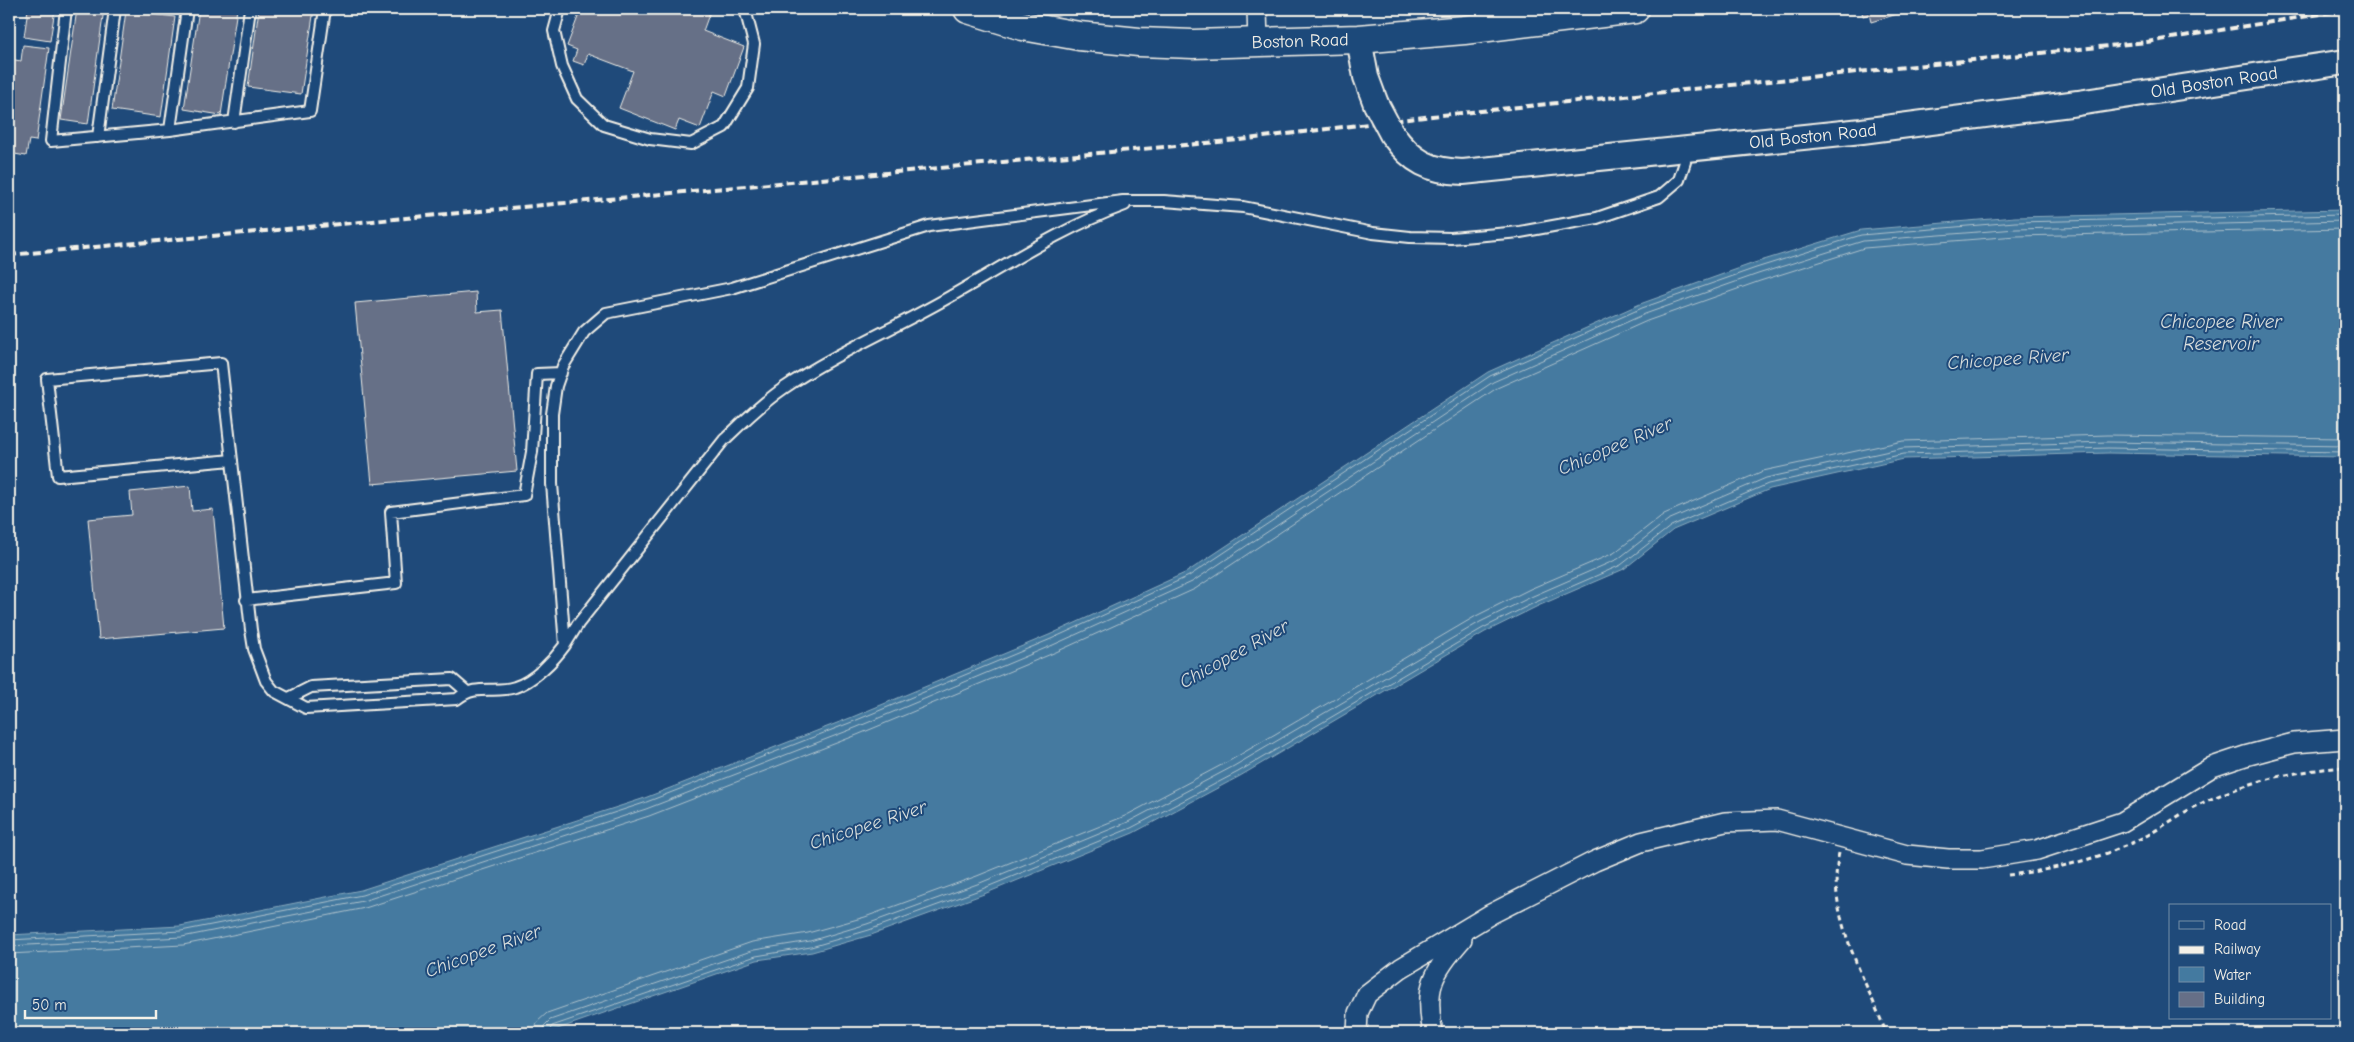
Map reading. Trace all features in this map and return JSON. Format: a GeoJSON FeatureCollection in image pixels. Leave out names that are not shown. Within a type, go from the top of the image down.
{"type":"FeatureCollection","features":[{"type":"Feature","properties":{"kind":"main road","name":"Boston Road"},"geometry":{"type":"LineString","coordinates":[[968,9],[1023,26],[1079,36],[1139,42],[1193,44],[1359,39],[1464,30],[1635,9]]}},
{"type":"Feature","properties":{"kind":"street"},"geometry":{"type":"LineString","coordinates":[[1257,9],[1258,43]]}},
{"type":"Feature","properties":{"kind":"street","name":"Old Boston Road"},"geometry":{"type":"LineString","coordinates":[[1359,39],[1366,77],[1376,104],[1392,134],[1418,161],[1436,170],[1448,172],[1477,171],[1684,151],[2078,104],[2345,62]]}},
{"type":"Feature","properties":{"kind":"street"},"geometry":{"type":"LineString","coordinates":[[1357,1033],[1358,1012],[1367,994],[1401,968],[1476,924],[1595,861],[1641,842],[1676,832],[1724,822],[1777,820],[1907,855],[1948,859],[1982,859],[2037,850],[2122,822],[2212,767],[2245,756],[2294,743],[2345,739]]}},
{"type":"Feature","properties":{"kind":"street"},"geometry":{"type":"LineString","coordinates":[[1433,1033],[1428,1001],[1430,986],[1448,955],[1476,924]]}},
{"type":"Feature","properties":{"kind":"lane"},"geometry":{"type":"LineString","coordinates":[[66,9],[51,142],[170,130],[310,111],[325,9]]}},
{"type":"Feature","properties":{"kind":"lane"},"geometry":{"type":"LineString","coordinates":[[98,137],[115,9]]}},
{"type":"Feature","properties":{"kind":"lane"},"geometry":{"type":"LineString","coordinates":[[170,130],[187,9]]}},
{"type":"Feature","properties":{"kind":"lane"},"geometry":{"type":"LineString","coordinates":[[234,122],[250,9]]}},
{"type":"Feature","properties":{"kind":"lane"},"geometry":{"type":"LineString","coordinates":[[560,9],[554,30],[562,66],[577,99],[604,124],[650,139],[691,144],[724,126],[748,88],[754,44],[745,9]]}},
{"type":"Feature","properties":{"kind":"lane"},"geometry":{"type":"LineString","coordinates":[[565,645],[551,447],[556,386],[561,373],[584,332],[606,313],[732,288],[929,226],[1138,201],[1164,200],[1243,207],[1373,233],[1410,237],[1486,236],[1597,218],[1659,197],[1680,180],[1685,162],[1684,151]]}},
{"type":"Feature","properties":{"kind":"lane"},"geometry":{"type":"LineString","coordinates":[[232,460],[58,476],[46,379],[222,363],[232,460],[246,600],[254,649],[266,681],[274,691],[306,708],[457,699],[466,691],[516,687],[542,670],[565,645],[584,616],[724,440],[752,413],[782,389],[815,368],[944,300],[1098,215],[1138,201]]}},
{"type":"Feature","properties":{"kind":"lane"},"geometry":{"type":"LineString","coordinates":[[246,600],[396,583],[391,512],[524,495],[532,452],[536,374],[561,373]]}},
{"type":"Feature","properties":{"kind":"lane"},"geometry":{"type":"LineString","coordinates":[[289,698],[311,687],[452,679],[466,691]]}},
{"type":"Feature","properties":{"kind":"path"},"geometry":{"type":"LineString","coordinates":[[1843,838],[1835,883],[1840,912],[1860,972],[1886,1033]]}},
{"type":"Feature","properties":{"kind":"water"},"geometry":{"type":"Polygon","coordinates":[[[2345,210],[2345,457],[2108,453],[1904,459],[1770,489],[1673,530],[1624,569],[1538,606],[1485,632],[1240,776],[1133,833],[984,894],[871,935],[812,952],[757,960],[546,1033],[9,1033],[9,935],[180,926],[361,890],[642,799],[850,718],[1049,635],[1187,572],[1488,372],[1640,304],[1754,263],[1861,230],[2015,217],[2345,210]]]}},
{"type":"Feature","properties":{"kind":"building"},"geometry":{"type":"Polygon","coordinates":[[[28,9],[55,9],[50,41],[24,37],[28,9]]]}},
{"type":"Feature","properties":{"kind":"building"},"geometry":{"type":"Polygon","coordinates":[[[77,9],[104,9],[88,124],[61,120],[77,9]]]}},
{"type":"Feature","properties":{"kind":"building"},"geometry":{"type":"Polygon","coordinates":[[[199,9],[237,9],[221,115],[184,109],[199,9]]]}},
{"type":"Feature","properties":{"kind":"building"},"geometry":{"type":"Polygon","coordinates":[[[259,9],[314,9],[301,94],[248,87],[259,9]]]}},
{"type":"Feature","properties":{"kind":"building"},"geometry":{"type":"Polygon","coordinates":[[[581,9],[711,9],[703,31],[744,47],[726,96],[714,91],[700,128],[679,120],[675,130],[619,108],[633,71],[588,54],[584,65],[573,61],[577,50],[567,46],[581,9]]]}},
{"type":"Feature","properties":{"kind":"building"},"geometry":{"type":"Polygon","coordinates":[[[1861,9],[1914,9],[1871,22],[1869,14],[1863,16],[1861,9]]]}},
{"type":"Feature","properties":{"kind":"building"},"geometry":{"type":"Polygon","coordinates":[[[126,11],[175,17],[161,117],[112,110],[126,11]]]}},
{"type":"Feature","properties":{"kind":"building"},"geometry":{"type":"Polygon","coordinates":[[[23,45],[49,48],[36,141],[29,140],[26,156],[9,153],[9,59],[21,61],[23,45]]]}},
{"type":"Feature","properties":{"kind":"building"},"geometry":{"type":"Polygon","coordinates":[[[476,292],[477,312],[502,310],[517,471],[372,484],[355,303],[476,292]]]}},
{"type":"Feature","properties":{"kind":"building"},"geometry":{"type":"Polygon","coordinates":[[[190,486],[192,511],[213,509],[224,628],[99,639],[88,519],[132,515],[130,492],[190,486]]]}},
{"type":"Feature","properties":{"kind":"railway"},"geometry":{"type":"LineString","coordinates":[[9,255],[1239,140],[1432,116],[2147,42],[2345,10]]}},
{"type":"Feature","properties":{"kind":"water label","name":"Chicopee River Reservoir"},"geometry":{"type":"Point","coordinates":[2221,333]}},
{"type":"Feature","properties":{"kind":"water label","name":"Chicopee River"},"geometry":{"type":"Point","coordinates":[2008,359]}},
{"type":"Feature","properties":{"kind":"water label","name":"Chicopee River"},"geometry":{"type":"Point","coordinates":[1615,446]}},
{"type":"Feature","properties":{"kind":"water label","name":"Chicopee River"},"geometry":{"type":"Point","coordinates":[1234,654]}},
{"type":"Feature","properties":{"kind":"water label","name":"Chicopee River"},"geometry":{"type":"Point","coordinates":[868,825]}},
{"type":"Feature","properties":{"kind":"water label","name":"Chicopee River"},"geometry":{"type":"Point","coordinates":[483,951]}}]}
